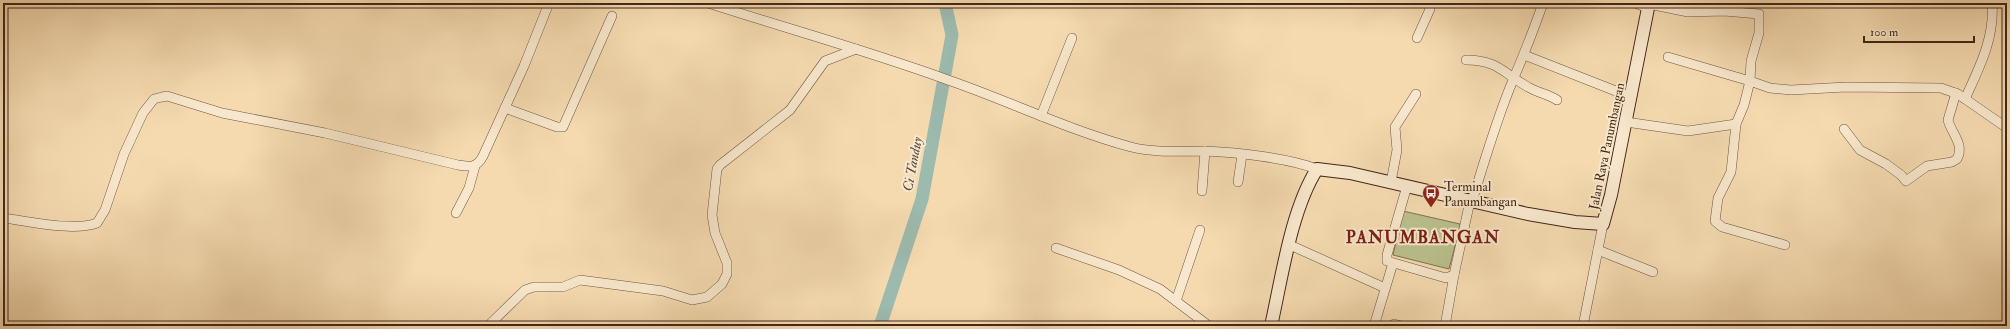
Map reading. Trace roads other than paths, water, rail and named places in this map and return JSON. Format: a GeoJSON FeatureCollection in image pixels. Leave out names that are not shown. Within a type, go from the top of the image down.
{"type":"FeatureCollection","features":[{"type":"Feature","properties":{"kind":"main road","name":"Jalan Raya Panumbangan"},"geometry":{"type":"LineString","coordinates":[[1317,169],[1338,171],[1470,201],[1560,219],[1603,224],[1612,195],[1649,5]]}},
{"type":"Feature","properties":{"kind":"main road"},"geometry":{"type":"LineString","coordinates":[[1271,326],[1302,197],[1317,169]]}},
{"type":"Feature","properties":{"kind":"street"},"geometry":{"type":"LineString","coordinates":[[456,213],[469,188],[475,166],[483,156],[549,3]]}},
{"type":"Feature","properties":{"kind":"street"},"geometry":{"type":"LineString","coordinates":[[708,3],[902,63],[978,90],[1041,116],[1142,150],[1205,151],[1242,155],[1297,162],[1317,169]]}},
{"type":"Feature","properties":{"kind":"street"},"geometry":{"type":"LineString","coordinates":[[1416,38],[1430,9],[1429,5],[1426,3]]}},
{"type":"Feature","properties":{"kind":"street"},"geometry":{"type":"LineString","coordinates":[[1445,326],[1470,201],[1514,78],[1543,3]]}},
{"type":"Feature","properties":{"kind":"street"},"geometry":{"type":"LineString","coordinates":[[1635,3],[1688,12],[1759,14],[1759,33],[1751,61],[1750,82],[1736,124],[1731,172],[1718,198],[1715,221],[1722,227],[1785,245]]}},
{"type":"Feature","properties":{"kind":"street"},"geometry":{"type":"LineString","coordinates":[[1965,99],[1987,47],[1993,20],[1992,3]]}},
{"type":"Feature","properties":{"kind":"street"},"geometry":{"type":"LineString","coordinates":[[504,108],[557,128],[563,127],[612,16]]}},
{"type":"Feature","properties":{"kind":"street"},"geometry":{"type":"LineString","coordinates":[[1041,116],[1072,38]]}},
{"type":"Feature","properties":{"kind":"street"},"geometry":{"type":"LineString","coordinates":[[488,326],[525,290],[534,287],[563,287],[580,280],[663,291],[692,300],[707,297],[722,284],[727,274],[726,263],[715,232],[712,215],[718,169],[720,165],[790,110],[825,61],[856,49]]}},
{"type":"Feature","properties":{"kind":"street"},"geometry":{"type":"LineString","coordinates":[[1524,55],[1630,98]]}},
{"type":"Feature","properties":{"kind":"street"},"geometry":{"type":"LineString","coordinates":[[1668,57],[1770,88],[1791,90],[1931,87],[1949,90],[1956,93],[2007,128]]}},
{"type":"Feature","properties":{"kind":"street"},"geometry":{"type":"LineString","coordinates":[[1466,60],[1484,60],[1493,64],[1529,88],[1557,100]]}},
{"type":"Feature","properties":{"kind":"street"},"geometry":{"type":"LineString","coordinates":[[1844,128],[1860,150],[1886,164],[1901,175],[1906,181],[1926,166],[1957,159],[1960,150],[1958,140],[1948,120],[1956,93]]}},
{"type":"Feature","properties":{"kind":"street"},"geometry":{"type":"LineString","coordinates":[[1391,182],[1397,150],[1395,127],[1416,94]]}},
{"type":"Feature","properties":{"kind":"street"},"geometry":{"type":"LineString","coordinates":[[3,218],[54,225],[97,223],[106,210],[124,154],[143,113],[154,99],[167,96],[222,113],[325,133],[458,165],[475,166]]}},
{"type":"Feature","properties":{"kind":"street"},"geometry":{"type":"LineString","coordinates":[[1626,122],[1688,130],[1736,124]]}},
{"type":"Feature","properties":{"kind":"street"},"geometry":{"type":"LineString","coordinates":[[1202,191],[1205,151]]}},
{"type":"Feature","properties":{"kind":"street"},"geometry":{"type":"LineString","coordinates":[[1238,182],[1242,155]]}},
{"type":"Feature","properties":{"kind":"street"},"geometry":{"type":"LineString","coordinates":[[1407,186],[1387,261],[1446,278],[1454,275]]}},
{"type":"Feature","properties":{"kind":"street"},"geometry":{"type":"LineString","coordinates":[[1583,326],[1603,224]]}},
{"type":"Feature","properties":{"kind":"street"},"geometry":{"type":"LineString","coordinates":[[1176,301],[1200,230]]}},
{"type":"Feature","properties":{"kind":"street"},"geometry":{"type":"LineString","coordinates":[[1290,245],[1385,288]]}},
{"type":"Feature","properties":{"kind":"street"},"geometry":{"type":"LineString","coordinates":[[1056,248],[1132,276],[1160,289],[1209,326]]}},
{"type":"Feature","properties":{"kind":"street"},"geometry":{"type":"LineString","coordinates":[[1598,250],[1653,272]]}},
{"type":"Feature","properties":{"kind":"street"},"geometry":{"type":"LineString","coordinates":[[1374,326],[1393,263]]}},
{"type":"Feature","properties":{"kind":"waterway","name":"Ci Tanduy"},"geometry":{"type":"LineString","coordinates":[[880,326],[922,199],[952,35],[945,3]]}},
{"type":"Feature","properties":{"kind":"place","name":"Terminal Panumbangan"},"geometry":{"type":"Point","coordinates":[1431,208]}},
{"type":"Feature","properties":{"kind":"district","name":"PANUMBANGAN"},"geometry":{"type":"Point","coordinates":[1423,237]}}]}
